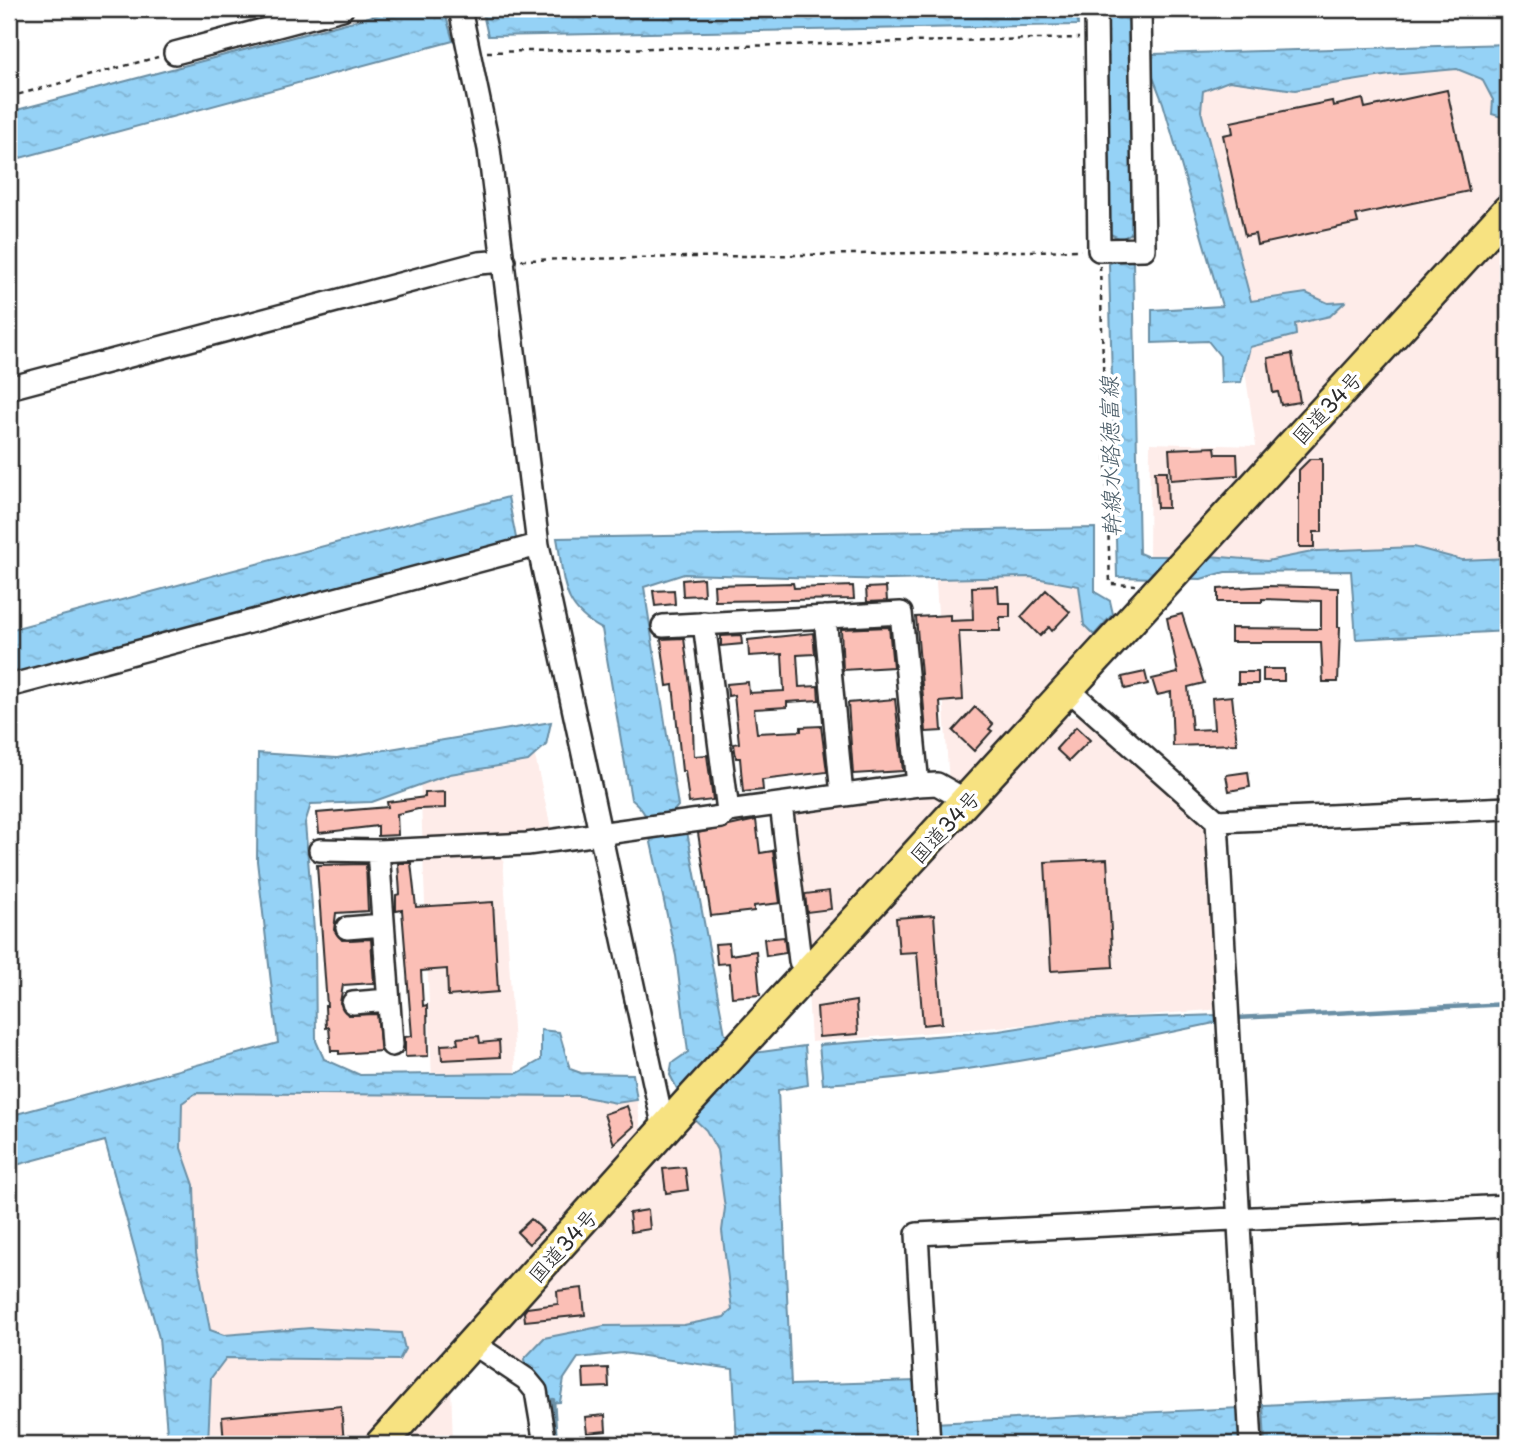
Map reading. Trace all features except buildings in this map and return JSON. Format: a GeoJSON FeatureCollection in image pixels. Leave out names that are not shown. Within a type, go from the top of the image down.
{"type":"FeatureCollection","features":[{"type":"Feature","properties":{"kind":"highway","name":"国道34号"},"geometry":{"type":"LineString","coordinates":[[381,1444],[474,1344],[674,1118],[1508,210]]}},
{"type":"Feature","properties":{"kind":"street"},"geometry":{"type":"LineString","coordinates":[[175,53],[342,9]]}},
{"type":"Feature","properties":{"kind":"street"},"geometry":{"type":"LineString","coordinates":[[460,9],[489,149],[538,545],[601,836],[674,1118]]}},
{"type":"Feature","properties":{"kind":"street"},"geometry":{"type":"LineString","coordinates":[[1096,9],[1114,249],[1144,249],[1140,9]]}},
{"type":"Feature","properties":{"kind":"street"},"geometry":{"type":"LineString","coordinates":[[9,387],[479,263],[504,261]]}},
{"type":"Feature","properties":{"kind":"street"},"geometry":{"type":"LineString","coordinates":[[9,686],[538,545]]}},
{"type":"Feature","properties":{"kind":"street"},"geometry":{"type":"LineString","coordinates":[[663,626],[901,613],[918,785]]}},
{"type":"Feature","properties":{"kind":"street"},"geometry":{"type":"LineString","coordinates":[[825,617],[842,795]]}},
{"type":"Feature","properties":{"kind":"street"},"geometry":{"type":"LineString","coordinates":[[704,623],[728,811]]}},
{"type":"Feature","properties":{"kind":"street"},"geometry":{"type":"LineString","coordinates":[[1068,689],[1217,821],[1508,808]]}},
{"type":"Feature","properties":{"kind":"street"},"geometry":{"type":"LineString","coordinates":[[320,850],[378,851],[527,844],[601,836],[616,830],[721,817],[728,811],[918,785],[937,784],[967,802]]}},
{"type":"Feature","properties":{"kind":"street"},"geometry":{"type":"LineString","coordinates":[[781,804],[800,961],[810,971]]}},
{"type":"Feature","properties":{"kind":"street"},"geometry":{"type":"LineString","coordinates":[[1217,821],[1251,1444]]}},
{"type":"Feature","properties":{"kind":"street"},"geometry":{"type":"LineString","coordinates":[[378,851],[392,1045]]}},
{"type":"Feature","properties":{"kind":"street"},"geometry":{"type":"LineString","coordinates":[[347,928],[383,925]]}},
{"type":"Feature","properties":{"kind":"street"},"geometry":{"type":"LineString","coordinates":[[353,1003],[388,1000]]}},
{"type":"Feature","properties":{"kind":"street"},"geometry":{"type":"LineString","coordinates":[[929,1444],[917,1234],[1508,1206]]}},
{"type":"Feature","properties":{"kind":"street"},"geometry":{"type":"LineString","coordinates":[[474,1344],[526,1379],[536,1391],[545,1444]]}},
{"type":"Feature","properties":{"kind":"path"},"geometry":{"type":"LineString","coordinates":[[470,52],[1096,37]]}},
{"type":"Feature","properties":{"kind":"path"},"geometry":{"type":"LineString","coordinates":[[9,97],[175,53]]}},
{"type":"Feature","properties":{"kind":"path"},"geometry":{"type":"LineString","coordinates":[[504,261],[1114,249],[1110,584],[1163,584]]}},
{"type":"Feature","properties":{"kind":"shaded area"},"geometry":{"type":"Polygon","coordinates":[[[1477,45],[1508,103],[1508,190],[1277,439],[1329,426],[1508,231],[1508,565],[1149,561],[1150,443],[1256,446],[1238,323],[1153,54],[1477,45]]]}},
{"type":"Feature","properties":{"kind":"shaded area"},"geometry":{"type":"Polygon","coordinates":[[[935,567],[1089,574],[1094,635],[803,962],[786,811],[949,785],[935,567]]]}},
{"type":"Feature","properties":{"kind":"shaded area"},"geometry":{"type":"Polygon","coordinates":[[[1087,715],[1212,829],[1222,1009],[811,1042],[808,991],[1057,718],[1087,715]]]}},
{"type":"Feature","properties":{"kind":"shaded area"},"geometry":{"type":"Polygon","coordinates":[[[534,752],[555,846],[503,856],[516,1081],[637,1100],[642,1136],[448,1343],[358,1444],[200,1444],[157,1092],[432,1080],[420,777],[534,752]]]}},
{"type":"Feature","properties":{"kind":"shaded area"},"geometry":{"type":"Polygon","coordinates":[[[703,1113],[727,1166],[742,1326],[542,1349],[518,1364],[492,1339],[703,1113]]]}},
{"type":"Feature","properties":{"kind":"shaded area"},"geometry":{"type":"Polygon","coordinates":[[[451,1386],[453,1444],[395,1444],[451,1386]]]}},
{"type":"Feature","properties":{"kind":"water"},"geometry":{"type":"Polygon","coordinates":[[[399,9],[444,9],[453,41],[9,161],[9,112],[399,9]]]}},
{"type":"Feature","properties":{"kind":"water"},"geometry":{"type":"Polygon","coordinates":[[[482,9],[1077,9],[1078,25],[488,36],[482,9]]]}},
{"type":"Feature","properties":{"kind":"water"},"geometry":{"type":"Polygon","coordinates":[[[1105,9],[1130,9],[1135,231],[1121,239],[1104,231],[1105,9]]]}},
{"type":"Feature","properties":{"kind":"water"},"geometry":{"type":"Polygon","coordinates":[[[1508,44],[1508,68],[1500,76],[1508,92],[1508,119],[1492,114],[1493,100],[1482,79],[1457,69],[1390,75],[1295,90],[1229,81],[1203,91],[1201,111],[1251,301],[1306,293],[1328,303],[1345,302],[1330,316],[1295,324],[1296,335],[1250,347],[1241,382],[1221,383],[1220,356],[1208,341],[1152,343],[1152,310],[1222,306],[1153,77],[1153,54],[1508,44]]]}},
{"type":"Feature","properties":{"kind":"water"},"geometry":{"type":"Polygon","coordinates":[[[1122,256],[1133,262],[1139,553],[1146,556],[1210,556],[1267,561],[1317,551],[1414,547],[1462,560],[1508,558],[1508,631],[1356,639],[1351,571],[1225,572],[1201,579],[1117,577],[1109,264],[1122,256]]]}},
{"type":"Feature","properties":{"kind":"water"},"geometry":{"type":"Polygon","coordinates":[[[508,497],[517,543],[9,676],[9,630],[508,497]]]}},
{"type":"Feature","properties":{"kind":"water"},"geometry":{"type":"Polygon","coordinates":[[[1095,528],[1095,592],[1110,601],[1113,614],[1094,635],[1084,625],[1079,586],[1030,577],[889,580],[684,574],[644,587],[678,806],[672,813],[676,827],[686,826],[725,1034],[754,1053],[805,1046],[808,1085],[778,1090],[791,1385],[916,1381],[920,1444],[737,1444],[733,1369],[623,1353],[578,1358],[564,1379],[560,1402],[548,1403],[542,1382],[525,1365],[524,1359],[544,1338],[604,1326],[684,1325],[724,1317],[732,1310],[722,1231],[725,1208],[717,1150],[706,1130],[691,1116],[670,1075],[672,1063],[688,1052],[676,956],[648,821],[640,807],[631,799],[602,629],[588,621],[571,602],[564,580],[557,538],[1095,528]]]}},
{"type":"Feature","properties":{"kind":"water"},"geometry":{"type":"Polygon","coordinates":[[[551,722],[546,745],[528,761],[450,774],[372,802],[311,804],[305,823],[315,941],[316,1041],[324,1059],[360,1075],[518,1073],[541,1060],[541,1030],[559,1032],[570,1069],[581,1073],[633,1074],[637,1100],[616,1103],[580,1096],[196,1093],[182,1103],[181,1148],[194,1185],[196,1253],[210,1330],[224,1335],[311,1328],[401,1333],[405,1349],[399,1360],[226,1358],[211,1378],[208,1444],[168,1444],[159,1338],[105,1141],[9,1167],[9,1116],[278,1043],[257,861],[258,753],[337,758],[551,722]]]}},
{"type":"Feature","properties":{"kind":"water"},"geometry":{"type":"Polygon","coordinates":[[[1218,1015],[1219,1022],[1022,1060],[923,1075],[823,1084],[819,1045],[999,1031],[1069,1020],[1218,1015]]]}},
{"type":"Feature","properties":{"kind":"water"},"geometry":{"type":"Polygon","coordinates":[[[1508,1393],[1508,1443],[1265,1444],[1263,1405],[1508,1393]]]}},
{"type":"Feature","properties":{"kind":"water"},"geometry":{"type":"Polygon","coordinates":[[[1239,1408],[1241,1444],[934,1444],[933,1423],[1239,1408]]]}},
{"type":"Feature","properties":{"kind":"waterway"},"geometry":{"type":"LineString","coordinates":[[1236,1018],[1508,1004]]}},
{"type":"Feature","properties":{"kind":"waterway"},"geometry":{"type":"LineString","coordinates":[[553,1400],[556,1444]]}},
{"type":"Feature","properties":{"kind":"water label","name":"幹線水路徳富線"},"geometry":{"type":"Point","coordinates":[1109,457]}}]}
